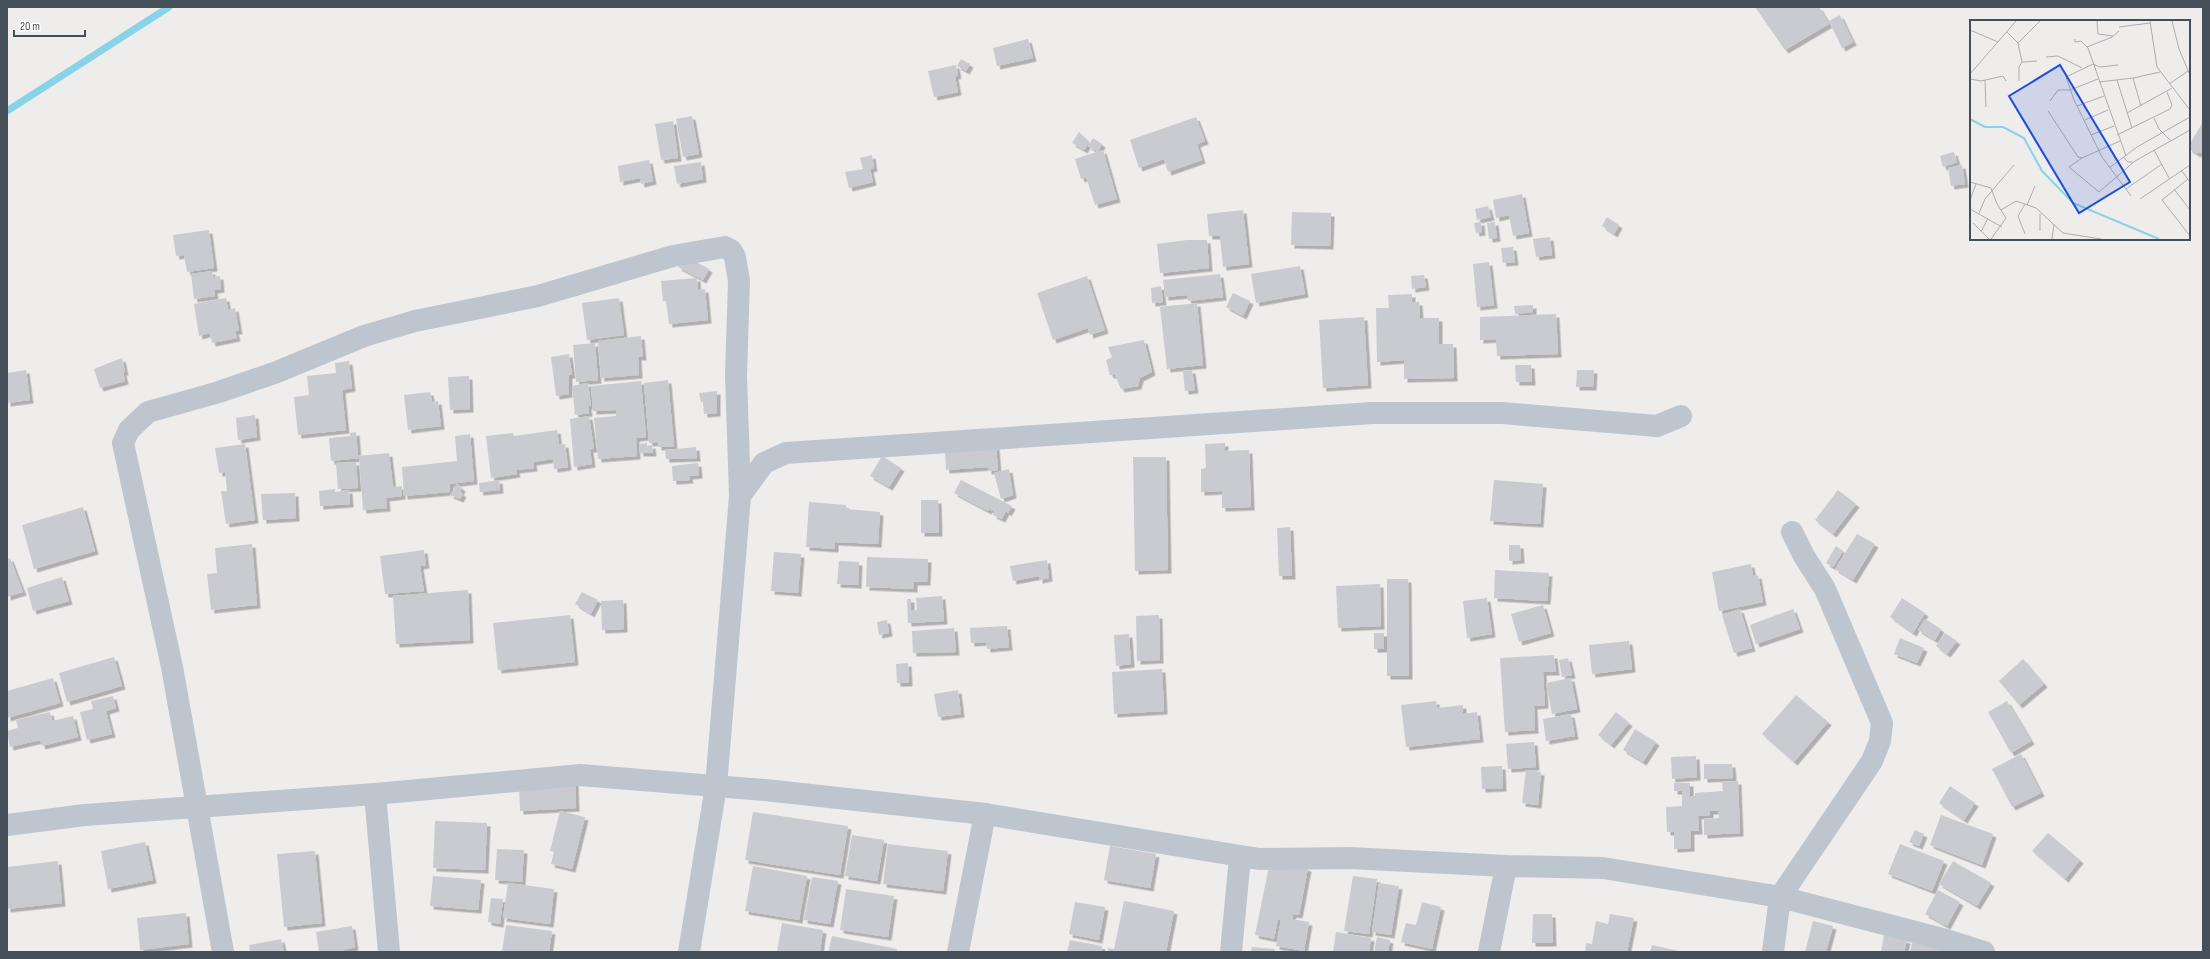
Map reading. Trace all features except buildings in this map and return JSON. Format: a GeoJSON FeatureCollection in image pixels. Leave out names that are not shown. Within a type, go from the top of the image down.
{"type":"FeatureCollection","features":[{"type":"Feature","properties":{"kind":"street"},"geometry":{"type":"LineString","coordinates":[[223,952],[172,667],[123,443],[129,430],[148,412],[219,392],[270,375],[364,336],[415,321],[538,296],[673,256],[725,247],[731,250],[734,257],[739,281],[736,376],[740,496],[716,786],[689,952]]}},
{"type":"Feature","properties":{"kind":"street"},"geometry":{"type":"LineString","coordinates":[[740,496],[764,463],[786,453],[1372,413],[1502,413],[1657,426],[1681,416]]}},
{"type":"Feature","properties":{"kind":"street"},"geometry":{"type":"LineString","coordinates":[[1773,952],[1780,897],[1872,762],[1880,741],[1882,723],[1825,589],[1804,556],[1792,532]]}},
{"type":"Feature","properties":{"kind":"street"},"geometry":{"type":"LineString","coordinates":[[7,825],[85,815],[375,794],[580,775],[716,786],[985,814],[1259,859],[1349,858],[1506,866],[1603,868],[1780,897],[1946,940],[1984,952]]}},
{"type":"Feature","properties":{"kind":"street"},"geometry":{"type":"LineString","coordinates":[[375,794],[389,952]]}},
{"type":"Feature","properties":{"kind":"street"},"geometry":{"type":"LineString","coordinates":[[958,952],[985,814]]}},
{"type":"Feature","properties":{"kind":"street"},"geometry":{"type":"LineString","coordinates":[[1231,952],[1240,857]]}},
{"type":"Feature","properties":{"kind":"street"},"geometry":{"type":"LineString","coordinates":[[1489,952],[1506,866]]}},
{"type":"Feature","properties":{"kind":"waterway"},"geometry":{"type":"LineString","coordinates":[[7,111],[169,7]]}}]}
